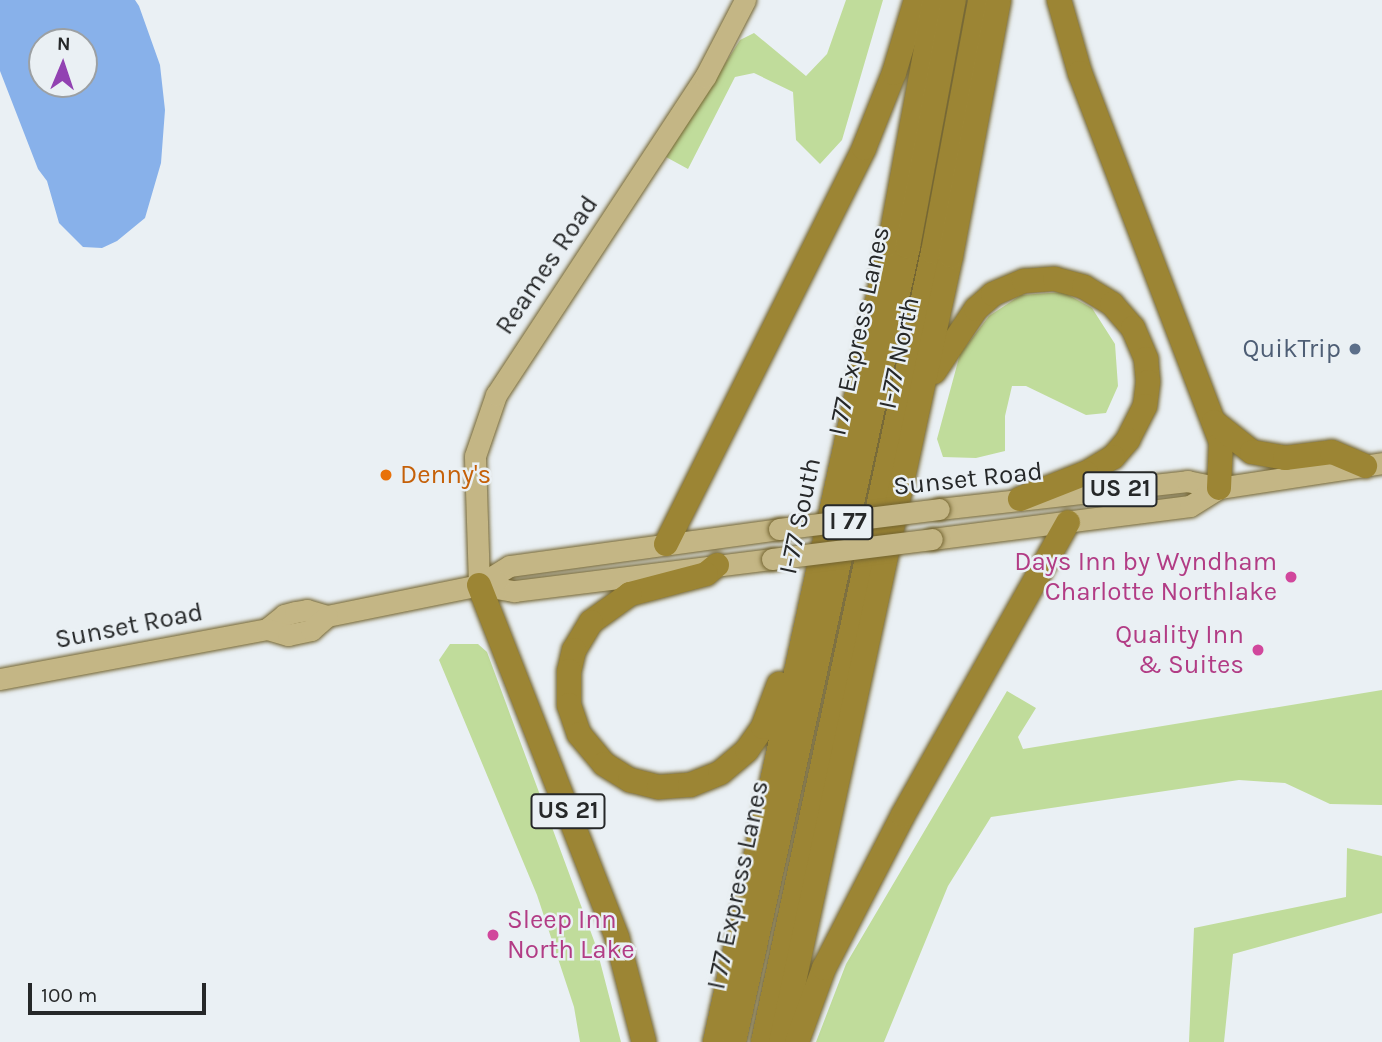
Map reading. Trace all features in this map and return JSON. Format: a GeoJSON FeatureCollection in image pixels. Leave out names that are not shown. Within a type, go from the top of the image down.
{"type":"FeatureCollection","features":[{"type":"Feature","properties":{"kind":"highway"},"geometry":{"type":"LineString","coordinates":[[666,544],[864,148],[894,74],[916,0]]}},
{"type":"Feature","properties":{"kind":"highway","name":"I-77 South"},"geometry":{"type":"LineString","coordinates":[[715,1042],[890,243],[935,0]]}},
{"type":"Feature","properties":{"kind":"highway","name":"I 77 Express Lanes"},"geometry":{"type":"LineString","coordinates":[[734,1042],[908,247],[954,0]]}},
{"type":"Feature","properties":{"kind":"highway","name":"I 77 Express Lanes"},"geometry":{"type":"LineString","coordinates":[[763,1042],[933,252],[980,0]]}},
{"type":"Feature","properties":{"kind":"highway","name":"I-77 North"},"geometry":{"type":"LineString","coordinates":[[781,1042],[849,716],[919,401],[999,0]]}},
{"type":"Feature","properties":{"kind":"highway"},"geometry":{"type":"LineString","coordinates":[[1059,0],[1080,73],[1223,448],[1219,488]]}},
{"type":"Feature","properties":{"kind":"highway"},"geometry":{"type":"LineString","coordinates":[[919,401],[968,317],[985,300],[1013,284],[1045,279],[1074,283],[1094,291],[1120,312],[1138,338],[1147,370],[1145,406],[1135,429],[1102,464],[1020,499]]}},
{"type":"Feature","properties":{"kind":"highway"},"geometry":{"type":"LineString","coordinates":[[1214,421],[1252,452],[1285,457],[1332,452],[1374,465]]}},
{"type":"Feature","properties":{"kind":"highway","name":"US 21"},"geometry":{"type":"LineString","coordinates":[[797,1042],[824,968],[897,827],[1068,522]]}},
{"type":"Feature","properties":{"kind":"highway"},"geometry":{"type":"LineString","coordinates":[[716,565],[706,574],[653,586],[618,601],[599,614],[579,640],[569,671],[571,715],[584,742],[612,771],[640,783],[670,788],[701,783],[730,767],[763,727],[788,647],[808,621]]}},
{"type":"Feature","properties":{"kind":"highway","name":"US 21"},"geometry":{"type":"LineString","coordinates":[[479,585],[613,928],[644,1042]]}},
{"type":"Feature","properties":{"kind":"main road","name":"Reames Road"},"geometry":{"type":"LineString","coordinates":[[479,585],[475,456],[496,395],[705,77],[745,0]]}},
{"type":"Feature","properties":{"kind":"main road","name":"Sunset Road"},"geometry":{"type":"LineString","coordinates":[[0,679],[267,629],[288,635],[312,630],[327,616],[479,585],[510,566],[1020,499],[1187,481],[1219,488],[1374,465]]}},
{"type":"Feature","properties":{"kind":"main road","name":"Sunset Road"},"geometry":{"type":"LineString","coordinates":[[479,585],[514,591],[1068,522],[1190,506],[1219,488]]}},
{"type":"Feature","properties":{"kind":"green space"},"geometry":{"type":"Polygon","coordinates":[[[846,0],[883,0],[842,140],[820,164],[796,140],[793,92],[754,73],[735,77],[688,169],[666,157],[740,40],[754,33],[806,76],[827,54],[846,0]]]}},
{"type":"Feature","properties":{"kind":"green space"},"geometry":{"type":"Polygon","coordinates":[[[1063,292],[1092,308],[1115,344],[1118,386],[1106,413],[1086,415],[1026,386],[1012,386],[1005,416],[1005,451],[976,458],[943,457],[937,439],[960,354],[989,316],[1021,295],[1063,292]]]}},
{"type":"Feature","properties":{"kind":"green space"},"geometry":{"type":"Polygon","coordinates":[[[450,644],[478,644],[487,652],[596,946],[621,1042],[580,1042],[574,1007],[537,895],[439,660],[450,644]]]}},
{"type":"Feature","properties":{"kind":"green space"},"geometry":{"type":"Polygon","coordinates":[[[1382,690],[1382,805],[1330,804],[1285,783],[1239,780],[991,817],[948,886],[884,1042],[816,1042],[846,964],[1007,691],[1036,708],[1018,737],[1023,749],[1382,690]]]}},
{"type":"Feature","properties":{"kind":"green space"},"geometry":{"type":"Polygon","coordinates":[[[1347,848],[1382,856],[1382,913],[1233,954],[1224,1042],[1189,1042],[1194,928],[1346,897],[1347,848]]]}},
{"type":"Feature","properties":{"kind":"water"},"geometry":{"type":"Polygon","coordinates":[[[0,0],[135,0],[160,65],[165,110],[161,163],[145,218],[117,241],[102,248],[83,247],[59,223],[47,181],[38,169],[0,71],[0,0]]]}},
{"type":"Feature","properties":{"kind":"place","name":"QuikTrip"},"geometry":{"type":"Point","coordinates":[1355,349]}},
{"type":"Feature","properties":{"kind":"place","name":"Denny's"},"geometry":{"type":"Point","coordinates":[386,475]}},
{"type":"Feature","properties":{"kind":"place","name":"Days Inn by Wyndham Charlotte Northlake"},"geometry":{"type":"Point","coordinates":[1291,577]}},
{"type":"Feature","properties":{"kind":"place","name":"Quality Inn & Suites"},"geometry":{"type":"Point","coordinates":[1258,650]}},
{"type":"Feature","properties":{"kind":"place","name":"Sleep Inn North Lake"},"geometry":{"type":"Point","coordinates":[493,935]}}]}
